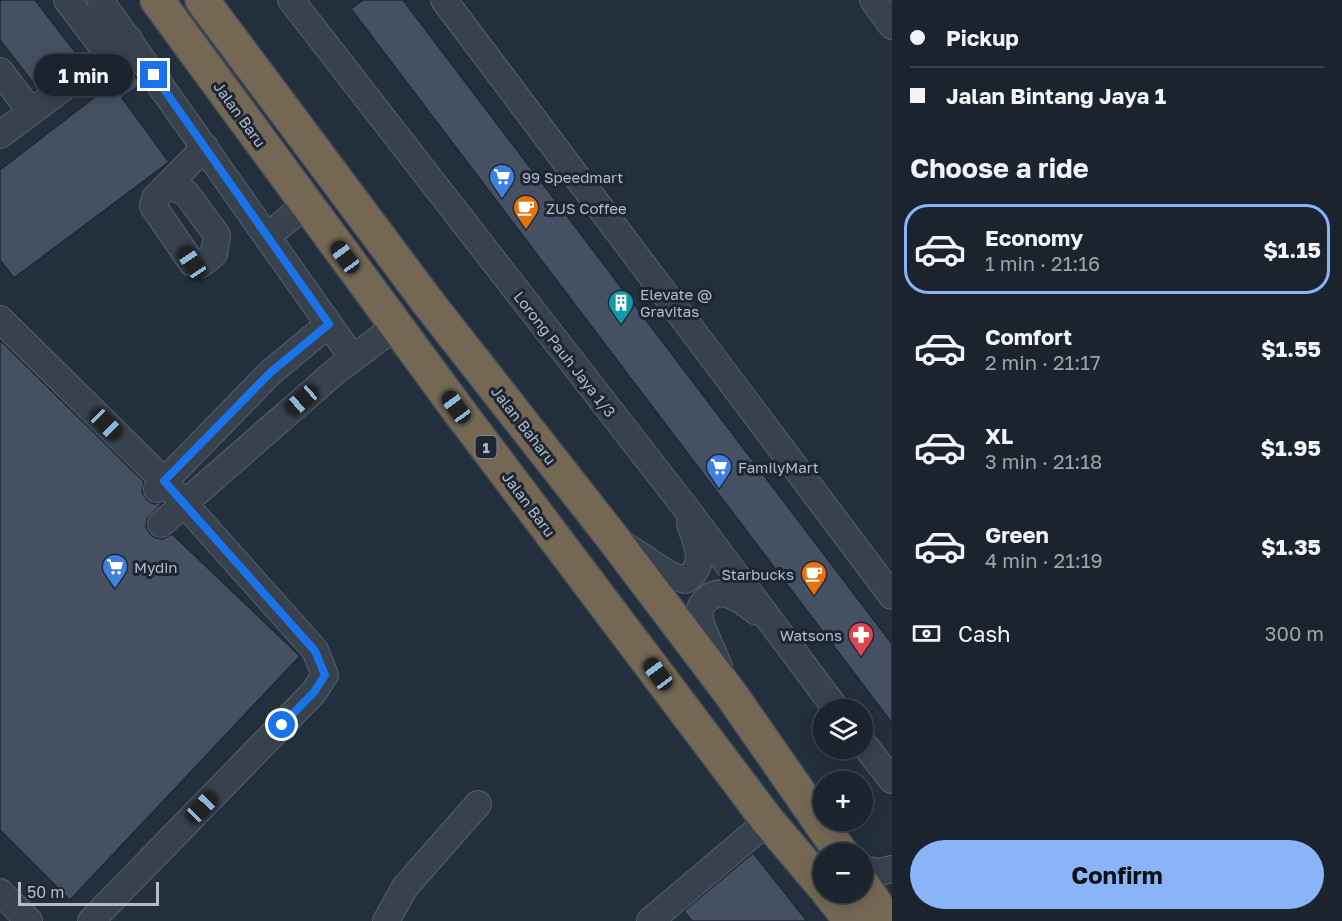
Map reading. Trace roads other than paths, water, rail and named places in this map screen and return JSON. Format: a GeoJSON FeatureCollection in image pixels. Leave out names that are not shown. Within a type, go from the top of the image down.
{"type":"FeatureCollection","features":[{"type":"Feature","properties":{"kind":"highway","name":"Jalan Baru"},"geometry":{"type":"LineString","coordinates":[[157,0],[396,326],[833,906]]}},
{"type":"Feature","properties":{"kind":"highway","name":"Jalan Baharu"},"geometry":{"type":"LineString","coordinates":[[202,0],[430,305],[612,537],[730,693],[834,843]]}},
{"type":"Feature","properties":{"kind":"highway"},"geometry":{"type":"LineString","coordinates":[[873,900],[887,921]]}},
{"type":"Feature","properties":{"kind":"street"},"geometry":{"type":"LineString","coordinates":[[67,0],[108,54]]}},
{"type":"Feature","properties":{"kind":"street"},"geometry":{"type":"LineString","coordinates":[[100,0],[352,357]]}},
{"type":"Feature","properties":{"kind":"street","name":"Lorong Pauh Jaya 1/3"},"geometry":{"type":"LineString","coordinates":[[291,0],[685,507],[829,699]]}},
{"type":"Feature","properties":{"kind":"street"},"geometry":{"type":"LineString","coordinates":[[444,0],[892,596]]}},
{"type":"Feature","properties":{"kind":"street"},"geometry":{"type":"LineString","coordinates":[[873,0],[892,26]]}},
{"type":"Feature","properties":{"kind":"street"},"geometry":{"type":"LineString","coordinates":[[0,135],[129,39]]}},
{"type":"Feature","properties":{"kind":"street"},"geometry":{"type":"LineString","coordinates":[[0,71],[31,112]]}},
{"type":"Feature","properties":{"kind":"street"},"geometry":{"type":"LineString","coordinates":[[168,185],[205,147]]}},
{"type":"Feature","properties":{"kind":"street"},"geometry":{"type":"LineString","coordinates":[[268,236],[306,204]]}},
{"type":"Feature","properties":{"kind":"street"},"geometry":{"type":"LineString","coordinates":[[0,319],[161,485],[182,503],[315,651],[325,675],[314,692],[91,921]]}},
{"type":"Feature","properties":{"kind":"street"},"geometry":{"type":"LineString","coordinates":[[161,485],[271,372],[329,324]]}},
{"type":"Feature","properties":{"kind":"street"},"geometry":{"type":"LineString","coordinates":[[161,524],[182,503],[352,357],[396,326]]}},
{"type":"Feature","properties":{"kind":"street"},"geometry":{"type":"LineString","coordinates":[[612,537],[670,575],[685,580],[695,574],[699,564],[697,544],[685,507]]}},
{"type":"Feature","properties":{"kind":"street"},"geometry":{"type":"LineString","coordinates":[[730,693],[699,617],[702,604],[711,595],[722,592],[735,596],[769,621]]}},
{"type":"Feature","properties":{"kind":"street"},"geometry":{"type":"LineString","coordinates":[[873,756],[892,780]]}},
{"type":"Feature","properties":{"kind":"street"},"geometry":{"type":"LineString","coordinates":[[386,921],[405,886],[478,804]]}},
{"type":"Feature","properties":{"kind":"street"},"geometry":{"type":"LineString","coordinates":[[650,921],[768,821]]}},
{"type":"Feature","properties":{"kind":"street"},"geometry":{"type":"LineString","coordinates":[[873,871],[892,869]]}},
{"type":"Feature","properties":{"kind":"street"},"geometry":{"type":"LineString","coordinates":[[0,892],[29,921]]}},
{"type":"Feature","properties":{"kind":"place","name":"99 Speedmart"},"geometry":{"type":"Point","coordinates":[502,200]}},
{"type":"Feature","properties":{"kind":"place","name":"ZUS Coffee"},"geometry":{"type":"Point","coordinates":[526,231]}},
{"type":"Feature","properties":{"kind":"place","name":"Elevate @ Gravitas"},"geometry":{"type":"Point","coordinates":[621,326]}},
{"type":"Feature","properties":{"kind":"place","name":"FamilyMart"},"geometry":{"type":"Point","coordinates":[719,490]}},
{"type":"Feature","properties":{"kind":"place","name":"Mydin"},"geometry":{"type":"Point","coordinates":[115,590]}},
{"type":"Feature","properties":{"kind":"place","name":"Starbucks"},"geometry":{"type":"Point","coordinates":[814,597]}},
{"type":"Feature","properties":{"kind":"place","name":"Watsons"},"geometry":{"type":"Point","coordinates":[861,658]}}]}
